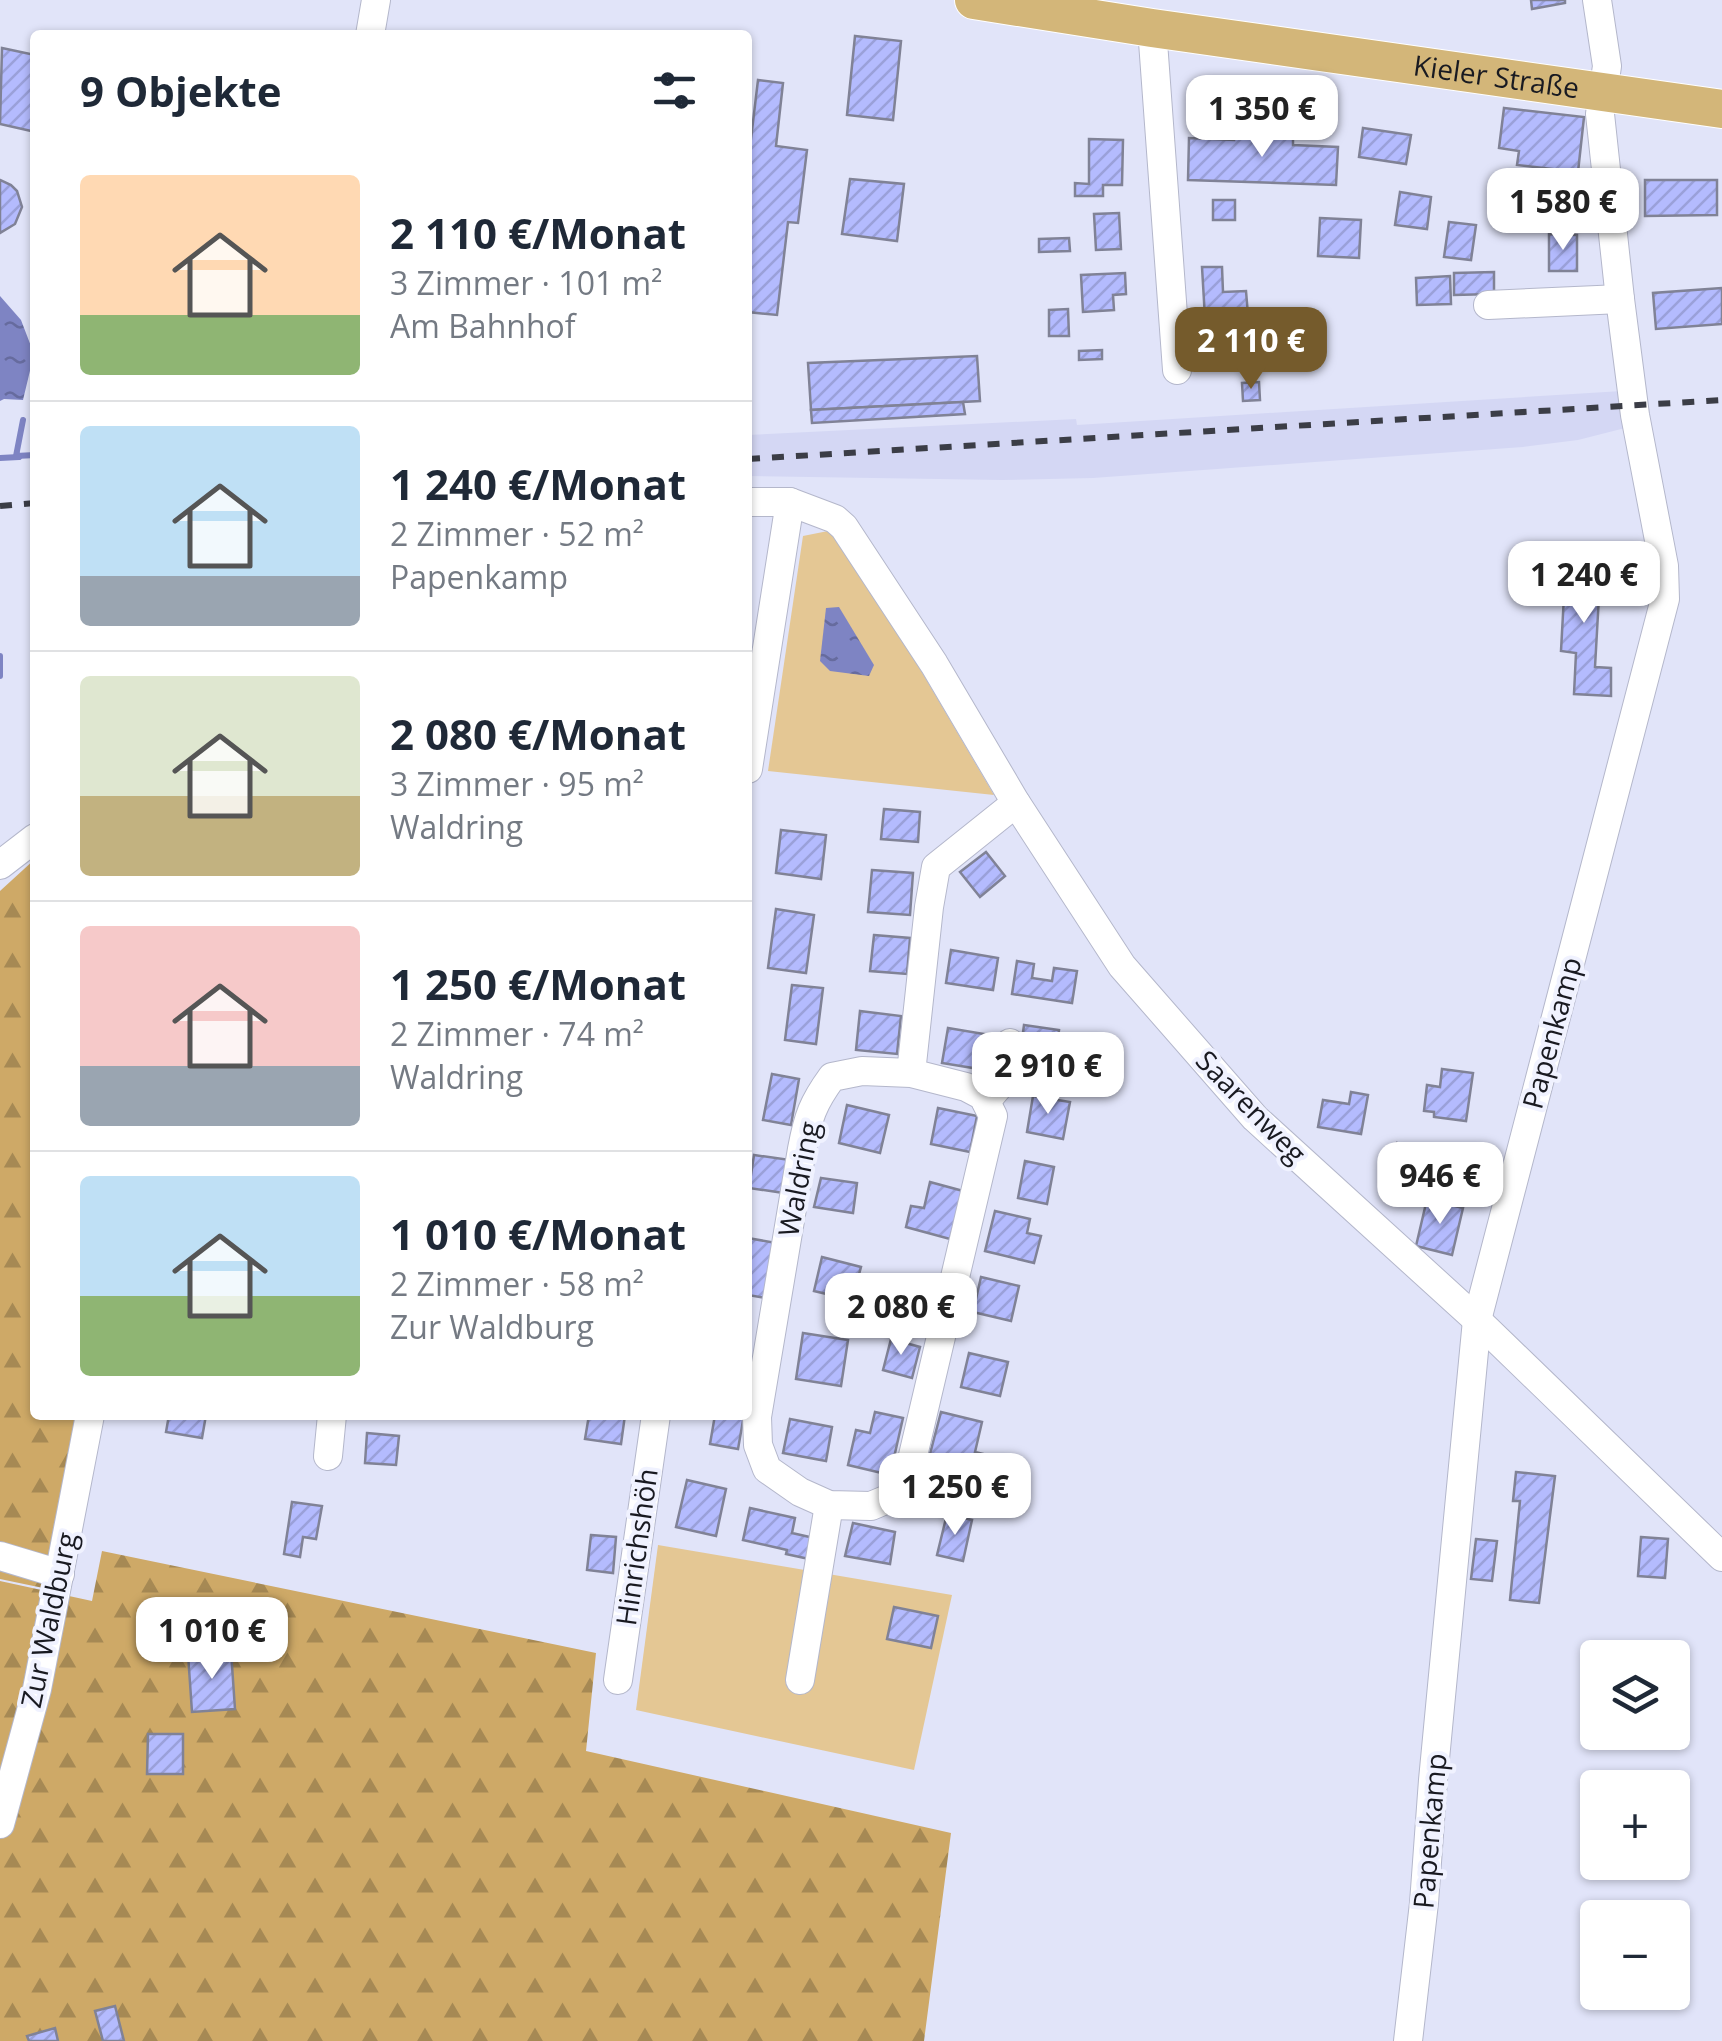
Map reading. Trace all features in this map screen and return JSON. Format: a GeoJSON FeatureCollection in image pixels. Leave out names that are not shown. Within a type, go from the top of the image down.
{"type":"FeatureCollection","features":[{"type":"Feature","properties":{"kind":"main road","name":"Kieler Straße"},"geometry":{"type":"LineString","coordinates":[[974,0],[1116,11],[1152,28],[1722,109]]}},
{"type":"Feature","properties":{"kind":"street"},"geometry":{"type":"LineString","coordinates":[[371,30],[376,0]]}},
{"type":"Feature","properties":{"kind":"street","name":"Papenkamp"},"geometry":{"type":"LineString","coordinates":[[1408,2041],[1477,1320],[1665,599],[1664,566],[1636,415],[1620,299],[1600,114],[1606,66],[1596,0]]}},
{"type":"Feature","properties":{"kind":"street"},"geometry":{"type":"LineString","coordinates":[[1152,28],[1177,370]]}},
{"type":"Feature","properties":{"kind":"street"},"geometry":{"type":"LineString","coordinates":[[1488,305],[1620,299]]}},
{"type":"Feature","properties":{"kind":"street"},"geometry":{"type":"LineString","coordinates":[[752,502],[790,502],[753,687]]}},
{"type":"Feature","properties":{"kind":"street","name":"Saarenweg"},"geometry":{"type":"LineString","coordinates":[[790,502],[835,519],[844,528],[934,664],[1016,803],[1122,966],[1255,1118],[1477,1320],[1722,1557]]}},
{"type":"Feature","properties":{"kind":"street"},"geometry":{"type":"LineString","coordinates":[[911,1073],[936,868],[1016,803]]}},
{"type":"Feature","properties":{"kind":"street"},"geometry":{"type":"LineString","coordinates":[[0,864],[30,842]]}},
{"type":"Feature","properties":{"kind":"street"},"geometry":{"type":"LineString","coordinates":[[800,1680],[830,1505],[870,1506],[890,1498],[907,1481],[988,1137],[992,1116],[986,1101],[1005,1080],[1010,1043]]}},
{"type":"Feature","properties":{"kind":"street","name":"Waldring"},"geometry":{"type":"LineString","coordinates":[[830,1505],[800,1492],[767,1470],[758,1445],[757,1417],[808,1116],[832,1077],[862,1070],[911,1073],[966,1087],[986,1101]]}},
{"type":"Feature","properties":{"kind":"street","name":"Zur Waldburg"},"geometry":{"type":"LineString","coordinates":[[0,1824],[37,1689],[89,1420]]}},
{"type":"Feature","properties":{"kind":"street"},"geometry":{"type":"LineString","coordinates":[[328,1456],[332,1420]]}},
{"type":"Feature","properties":{"kind":"street","name":"Hinrichshöh"},"geometry":{"type":"LineString","coordinates":[[618,1680],[655,1420]]}},
{"type":"Feature","properties":{"kind":"street"},"geometry":{"type":"LineString","coordinates":[[0,1556],[60,1574]]}},
{"type":"Feature","properties":{"kind":"shaded area"},"geometry":{"type":"Polygon","coordinates":[[[1622,391],[1629,427],[1578,440],[1523,447],[1093,478],[752,476],[752,435],[1076,419],[1077,425],[1622,391]]]}},
{"type":"Feature","properties":{"kind":"shaded area"},"geometry":{"type":"Polygon","coordinates":[[[838,529],[994,795],[768,771],[803,536],[838,529]]]}},
{"type":"Feature","properties":{"kind":"shaded area"},"geometry":{"type":"Polygon","coordinates":[[[658,1545],[952,1595],[914,1770],[636,1710],[658,1545]]]}},
{"type":"Feature","properties":{"kind":"green space"},"geometry":{"type":"Polygon","coordinates":[[[30,864],[30,1420],[79,1420],[48,1589],[0,1579],[0,891],[30,864]]]}},
{"type":"Feature","properties":{"kind":"green space"},"geometry":{"type":"Polygon","coordinates":[[[102,1551],[596,1653],[586,1751],[951,1833],[924,2041],[0,2041],[0,1581],[92,1601],[102,1551]]]}},
{"type":"Feature","properties":{"kind":"water"},"geometry":{"type":"Polygon","coordinates":[[[0,296],[21,320],[30,344],[30,371],[23,400],[0,401],[0,296]]]}},
{"type":"Feature","properties":{"kind":"water"},"geometry":{"type":"Polygon","coordinates":[[[839,607],[874,665],[869,676],[830,671],[820,661],[826,608],[839,607]]]}},
{"type":"Feature","properties":{"kind":"building"},"geometry":{"type":"Polygon","coordinates":[[[1531,0],[1565,0],[1565,3],[1532,9],[1531,0]]]}},
{"type":"Feature","properties":{"kind":"building"},"geometry":{"type":"Polygon","coordinates":[[[855,36],[901,41],[893,120],[847,115],[855,36]]]}},
{"type":"Feature","properties":{"kind":"building"},"geometry":{"type":"Polygon","coordinates":[[[2,48],[30,54],[30,131],[0,124],[2,48]]]}},
{"type":"Feature","properties":{"kind":"building"},"geometry":{"type":"Polygon","coordinates":[[[758,80],[783,83],[776,146],[807,150],[798,223],[788,222],[777,315],[752,312],[752,130],[758,80]]]}},
{"type":"Feature","properties":{"kind":"building"},"geometry":{"type":"Polygon","coordinates":[[[1504,108],[1584,117],[1578,172],[1517,165],[1519,151],[1499,148],[1504,108]]]}},
{"type":"Feature","properties":{"kind":"building"},"geometry":{"type":"Polygon","coordinates":[[[1363,128],[1411,135],[1406,164],[1359,157],[1363,128]]]}},
{"type":"Feature","properties":{"kind":"building"},"geometry":{"type":"Polygon","coordinates":[[[1234,129],[1293,131],[1293,145],[1338,147],[1336,185],[1188,180],[1189,138],[1234,140],[1234,129]]]}},
{"type":"Feature","properties":{"kind":"building"},"geometry":{"type":"Polygon","coordinates":[[[1089,139],[1123,140],[1122,185],[1103,185],[1103,196],[1075,196],[1075,183],[1089,184],[1089,139]]]}},
{"type":"Feature","properties":{"kind":"building"},"geometry":{"type":"Polygon","coordinates":[[[850,179],[904,184],[897,241],[842,234],[850,179]]]}},
{"type":"Feature","properties":{"kind":"building"},"geometry":{"type":"Polygon","coordinates":[[[0,180],[17,191],[22,207],[15,224],[0,233],[0,180]]]}},
{"type":"Feature","properties":{"kind":"building"},"geometry":{"type":"Polygon","coordinates":[[[1645,180],[1717,180],[1717,215],[1645,216],[1645,180]]]}},
{"type":"Feature","properties":{"kind":"building"},"geometry":{"type":"Polygon","coordinates":[[[1400,192],[1431,197],[1427,229],[1395,225],[1400,192]]]}},
{"type":"Feature","properties":{"kind":"building"},"geometry":{"type":"Polygon","coordinates":[[[1213,200],[1235,200],[1235,220],[1213,220],[1213,200]]]}},
{"type":"Feature","properties":{"kind":"building"},"geometry":{"type":"Polygon","coordinates":[[[1119,213],[1121,249],[1096,250],[1094,214],[1119,213]]]}},
{"type":"Feature","properties":{"kind":"building"},"geometry":{"type":"Polygon","coordinates":[[[1320,218],[1361,220],[1359,258],[1318,256],[1320,218]]]}},
{"type":"Feature","properties":{"kind":"building"},"geometry":{"type":"Polygon","coordinates":[[[1449,222],[1476,225],[1471,260],[1444,257],[1449,222]]]}},
{"type":"Feature","properties":{"kind":"building"},"geometry":{"type":"Polygon","coordinates":[[[1549,234],[1577,235],[1577,271],[1549,271],[1549,234]]]}},
{"type":"Feature","properties":{"kind":"building"},"geometry":{"type":"Polygon","coordinates":[[[1069,238],[1070,251],[1039,252],[1039,239],[1069,238]]]}},
{"type":"Feature","properties":{"kind":"building"},"geometry":{"type":"Polygon","coordinates":[[[1202,267],[1222,267],[1223,292],[1246,291],[1248,315],[1224,317],[1224,322],[1205,318],[1202,267]]]}},
{"type":"Feature","properties":{"kind":"building"},"geometry":{"type":"Polygon","coordinates":[[[1494,272],[1494,294],[1454,295],[1454,273],[1494,272]]]}},
{"type":"Feature","properties":{"kind":"building"},"geometry":{"type":"Polygon","coordinates":[[[1125,273],[1126,294],[1113,295],[1114,310],[1083,312],[1081,275],[1125,273]]]}},
{"type":"Feature","properties":{"kind":"building"},"geometry":{"type":"Polygon","coordinates":[[[1450,276],[1451,304],[1417,305],[1416,278],[1450,276]]]}},
{"type":"Feature","properties":{"kind":"building"},"geometry":{"type":"Polygon","coordinates":[[[1722,288],[1722,324],[1656,329],[1653,293],[1722,288]]]}},
{"type":"Feature","properties":{"kind":"building"},"geometry":{"type":"Polygon","coordinates":[[[1068,309],[1069,336],[1049,336],[1049,310],[1068,309]]]}},
{"type":"Feature","properties":{"kind":"building"},"geometry":{"type":"Polygon","coordinates":[[[1102,350],[1102,359],[1079,360],[1079,351],[1102,350]]]}},
{"type":"Feature","properties":{"kind":"building"},"geometry":{"type":"Polygon","coordinates":[[[977,356],[980,401],[811,410],[808,363],[977,356]]]}},
{"type":"Feature","properties":{"kind":"building"},"geometry":{"type":"Polygon","coordinates":[[[1259,382],[1260,400],[1243,401],[1242,383],[1259,382]]]}},
{"type":"Feature","properties":{"kind":"building"},"geometry":{"type":"Polygon","coordinates":[[[963,402],[965,414],[812,423],[811,410],[963,402]]]}},
{"type":"Feature","properties":{"kind":"building"},"geometry":{"type":"Polygon","coordinates":[[[1566,559],[1601,561],[1595,667],[1611,668],[1611,696],[1574,694],[1576,653],[1561,651],[1566,559]]]}},
{"type":"Feature","properties":{"kind":"building"},"geometry":{"type":"Polygon","coordinates":[[[884,809],[920,812],[918,842],[881,839],[884,809]]]}},
{"type":"Feature","properties":{"kind":"building"},"geometry":{"type":"Polygon","coordinates":[[[781,830],[826,835],[821,879],[776,873],[781,830]]]}},
{"type":"Feature","properties":{"kind":"building"},"geometry":{"type":"Polygon","coordinates":[[[986,852],[1005,876],[980,897],[960,872],[986,852]]]}},
{"type":"Feature","properties":{"kind":"building"},"geometry":{"type":"Polygon","coordinates":[[[872,870],[913,873],[910,915],[868,912],[872,870]]]}},
{"type":"Feature","properties":{"kind":"building"},"geometry":{"type":"Polygon","coordinates":[[[776,909],[814,915],[806,973],[768,968],[776,909]]]}},
{"type":"Feature","properties":{"kind":"building"},"geometry":{"type":"Polygon","coordinates":[[[874,935],[910,938],[907,974],[870,971],[874,935]]]}},
{"type":"Feature","properties":{"kind":"building"},"geometry":{"type":"Polygon","coordinates":[[[951,950],[998,958],[993,990],[946,983],[951,950]]]}},
{"type":"Feature","properties":{"kind":"building"},"geometry":{"type":"Polygon","coordinates":[[[1017,961],[1034,964],[1032,978],[1052,981],[1054,968],[1077,971],[1072,1003],[1012,994],[1017,961]]]}},
{"type":"Feature","properties":{"kind":"building"},"geometry":{"type":"Polygon","coordinates":[[[792,985],[823,988],[816,1044],[785,1040],[792,985]]]}},
{"type":"Feature","properties":{"kind":"building"},"geometry":{"type":"Polygon","coordinates":[[[860,1011],[901,1016],[897,1054],[856,1050],[860,1011]]]}},
{"type":"Feature","properties":{"kind":"building"},"geometry":{"type":"Polygon","coordinates":[[[1024,1025],[1059,1030],[1054,1067],[1019,1062],[1024,1025]]]}},
{"type":"Feature","properties":{"kind":"building"},"geometry":{"type":"Polygon","coordinates":[[[948,1028],[984,1034],[979,1069],[942,1063],[948,1028]]]}},
{"type":"Feature","properties":{"kind":"building"},"geometry":{"type":"Polygon","coordinates":[[[1442,1069],[1473,1073],[1466,1121],[1434,1117],[1434,1112],[1424,1111],[1427,1085],[1440,1087],[1442,1069]]]}},
{"type":"Feature","properties":{"kind":"building"},"geometry":{"type":"Polygon","coordinates":[[[772,1074],[799,1079],[791,1125],[763,1120],[772,1074]]]}},
{"type":"Feature","properties":{"kind":"building"},"geometry":{"type":"Polygon","coordinates":[[[1351,1092],[1368,1095],[1361,1134],[1318,1127],[1323,1100],[1349,1104],[1351,1092]]]}},
{"type":"Feature","properties":{"kind":"building"},"geometry":{"type":"Polygon","coordinates":[[[1033,1096],[1070,1102],[1063,1139],[1027,1132],[1033,1096]]]}},
{"type":"Feature","properties":{"kind":"building"},"geometry":{"type":"Polygon","coordinates":[[[847,1105],[889,1115],[880,1153],[839,1143],[847,1105]]]}},
{"type":"Feature","properties":{"kind":"building"},"geometry":{"type":"Polygon","coordinates":[[[938,1108],[977,1116],[970,1152],[931,1144],[938,1108]]]}},
{"type":"Feature","properties":{"kind":"building"},"geometry":{"type":"Polygon","coordinates":[[[1397,1143],[1427,1151],[1417,1191],[1386,1183],[1397,1143]]]}},
{"type":"Feature","properties":{"kind":"building"},"geometry":{"type":"Polygon","coordinates":[[[754,1155],[790,1160],[784,1193],[752,1188],[754,1155]]]}},
{"type":"Feature","properties":{"kind":"building"},"geometry":{"type":"Polygon","coordinates":[[[1025,1161],[1054,1167],[1047,1204],[1018,1198],[1025,1161]]]}},
{"type":"Feature","properties":{"kind":"building"},"geometry":{"type":"Polygon","coordinates":[[[821,1178],[857,1183],[853,1213],[814,1207],[821,1178]]]}},
{"type":"Feature","properties":{"kind":"building"},"geometry":{"type":"Polygon","coordinates":[[[930,1182],[963,1191],[950,1239],[906,1227],[911,1206],[924,1208],[930,1182]]]}},
{"type":"Feature","properties":{"kind":"building"},"geometry":{"type":"Polygon","coordinates":[[[1427,1199],[1463,1208],[1452,1255],[1416,1246],[1427,1199]]]}},
{"type":"Feature","properties":{"kind":"building"},"geometry":{"type":"Polygon","coordinates":[[[995,1211],[1030,1219],[1027,1233],[1041,1236],[1034,1263],[985,1251],[995,1211]]]}},
{"type":"Feature","properties":{"kind":"building"},"geometry":{"type":"Polygon","coordinates":[[[752,1239],[776,1243],[765,1298],[752,1296],[752,1239]]]}},
{"type":"Feature","properties":{"kind":"building"},"geometry":{"type":"Polygon","coordinates":[[[822,1257],[861,1267],[852,1300],[814,1291],[822,1257]]]}},
{"type":"Feature","properties":{"kind":"building"},"geometry":{"type":"Polygon","coordinates":[[[907,1277],[933,1284],[925,1318],[898,1311],[907,1277]]]}},
{"type":"Feature","properties":{"kind":"building"},"geometry":{"type":"Polygon","coordinates":[[[981,1277],[1019,1286],[1011,1321],[973,1312],[981,1277]]]}},
{"type":"Feature","properties":{"kind":"building"},"geometry":{"type":"Polygon","coordinates":[[[803,1333],[848,1340],[841,1386],[796,1379],[803,1333]]]}},
{"type":"Feature","properties":{"kind":"building"},"geometry":{"type":"Polygon","coordinates":[[[891,1339],[920,1347],[912,1378],[883,1370],[891,1339]]]}},
{"type":"Feature","properties":{"kind":"building"},"geometry":{"type":"Polygon","coordinates":[[[969,1353],[1008,1362],[1000,1396],[961,1387],[969,1353]]]}},
{"type":"Feature","properties":{"kind":"building"},"geometry":{"type":"Polygon","coordinates":[[[875,1412],[903,1418],[890,1475],[848,1465],[856,1430],[870,1433],[875,1412]]]}},
{"type":"Feature","properties":{"kind":"building"},"geometry":{"type":"Polygon","coordinates":[[[941,1412],[982,1422],[975,1452],[987,1455],[979,1486],[925,1473],[941,1412]]]}},
{"type":"Feature","properties":{"kind":"building"},"geometry":{"type":"Polygon","coordinates":[[[790,1419],[832,1427],[826,1461],[783,1453],[790,1419]]]}},
{"type":"Feature","properties":{"kind":"building"},"geometry":{"type":"Polygon","coordinates":[[[168,1420],[205,1420],[202,1438],[166,1432],[168,1420]]]}},
{"type":"Feature","properties":{"kind":"building"},"geometry":{"type":"Polygon","coordinates":[[[588,1420],[624,1420],[621,1444],[585,1439],[588,1420]]]}},
{"type":"Feature","properties":{"kind":"building"},"geometry":{"type":"Polygon","coordinates":[[[714,1420],[743,1420],[738,1449],[710,1444],[714,1420]]]}},
{"type":"Feature","properties":{"kind":"building"},"geometry":{"type":"Polygon","coordinates":[[[367,1433],[399,1436],[396,1465],[365,1463],[367,1433]]]}},
{"type":"Feature","properties":{"kind":"building"},"geometry":{"type":"Polygon","coordinates":[[[1516,1472],[1555,1476],[1539,1603],[1510,1600],[1520,1501],[1513,1501],[1516,1472]]]}},
{"type":"Feature","properties":{"kind":"building"},"geometry":{"type":"Polygon","coordinates":[[[687,1480],[726,1489],[716,1536],[676,1527],[687,1480]]]}},
{"type":"Feature","properties":{"kind":"building"},"geometry":{"type":"Polygon","coordinates":[[[292,1502],[322,1506],[316,1539],[303,1537],[300,1557],[284,1554],[292,1502]]]}},
{"type":"Feature","properties":{"kind":"building"},"geometry":{"type":"Polygon","coordinates":[[[750,1508],[795,1518],[792,1533],[814,1538],[809,1559],[743,1540],[750,1508]]]}},
{"type":"Feature","properties":{"kind":"building"},"geometry":{"type":"Polygon","coordinates":[[[947,1514],[972,1520],[963,1561],[937,1555],[947,1514]]]}},
{"type":"Feature","properties":{"kind":"building"},"geometry":{"type":"Polygon","coordinates":[[[853,1523],[895,1532],[890,1564],[845,1556],[853,1523]]]}},
{"type":"Feature","properties":{"kind":"building"},"geometry":{"type":"Polygon","coordinates":[[[591,1535],[616,1537],[613,1573],[587,1570],[591,1535]]]}},
{"type":"Feature","properties":{"kind":"building"},"geometry":{"type":"Polygon","coordinates":[[[1641,1537],[1668,1539],[1665,1578],[1638,1576],[1641,1537]]]}},
{"type":"Feature","properties":{"kind":"building"},"geometry":{"type":"Polygon","coordinates":[[[1476,1539],[1497,1541],[1492,1581],[1471,1579],[1476,1539]]]}},
{"type":"Feature","properties":{"kind":"building"},"geometry":{"type":"Polygon","coordinates":[[[894,1607],[938,1616],[931,1648],[887,1639],[894,1607]]]}},
{"type":"Feature","properties":{"kind":"building"},"geometry":{"type":"Polygon","coordinates":[[[231,1651],[235,1709],[192,1712],[188,1654],[231,1651]]]}},
{"type":"Feature","properties":{"kind":"building"},"geometry":{"type":"Polygon","coordinates":[[[148,1734],[183,1734],[183,1774],[147,1774],[148,1734]]]}},
{"type":"Feature","properties":{"kind":"building"},"geometry":{"type":"Polygon","coordinates":[[[115,2006],[124,2041],[103,2041],[95,2011],[115,2006]]]}},
{"type":"Feature","properties":{"kind":"building"},"geometry":{"type":"Polygon","coordinates":[[[55,2028],[58,2041],[29,2041],[27,2036],[55,2028]]]}},
{"type":"Feature","properties":{"kind":"waterway"},"geometry":{"type":"LineString","coordinates":[[23,420],[16,456],[30,455]]}},
{"type":"Feature","properties":{"kind":"waterway"},"geometry":{"type":"LineString","coordinates":[[0,458],[19,457]]}},
{"type":"Feature","properties":{"kind":"waterway"},"geometry":{"type":"LineString","coordinates":[[0,656],[0,676]]}},
{"type":"Feature","properties":{"kind":"railway"},"geometry":{"type":"LineString","coordinates":[[752,459],[1722,400]]}},
{"type":"Feature","properties":{"kind":"railway"},"geometry":{"type":"LineString","coordinates":[[0,506],[30,503]]}}]}
